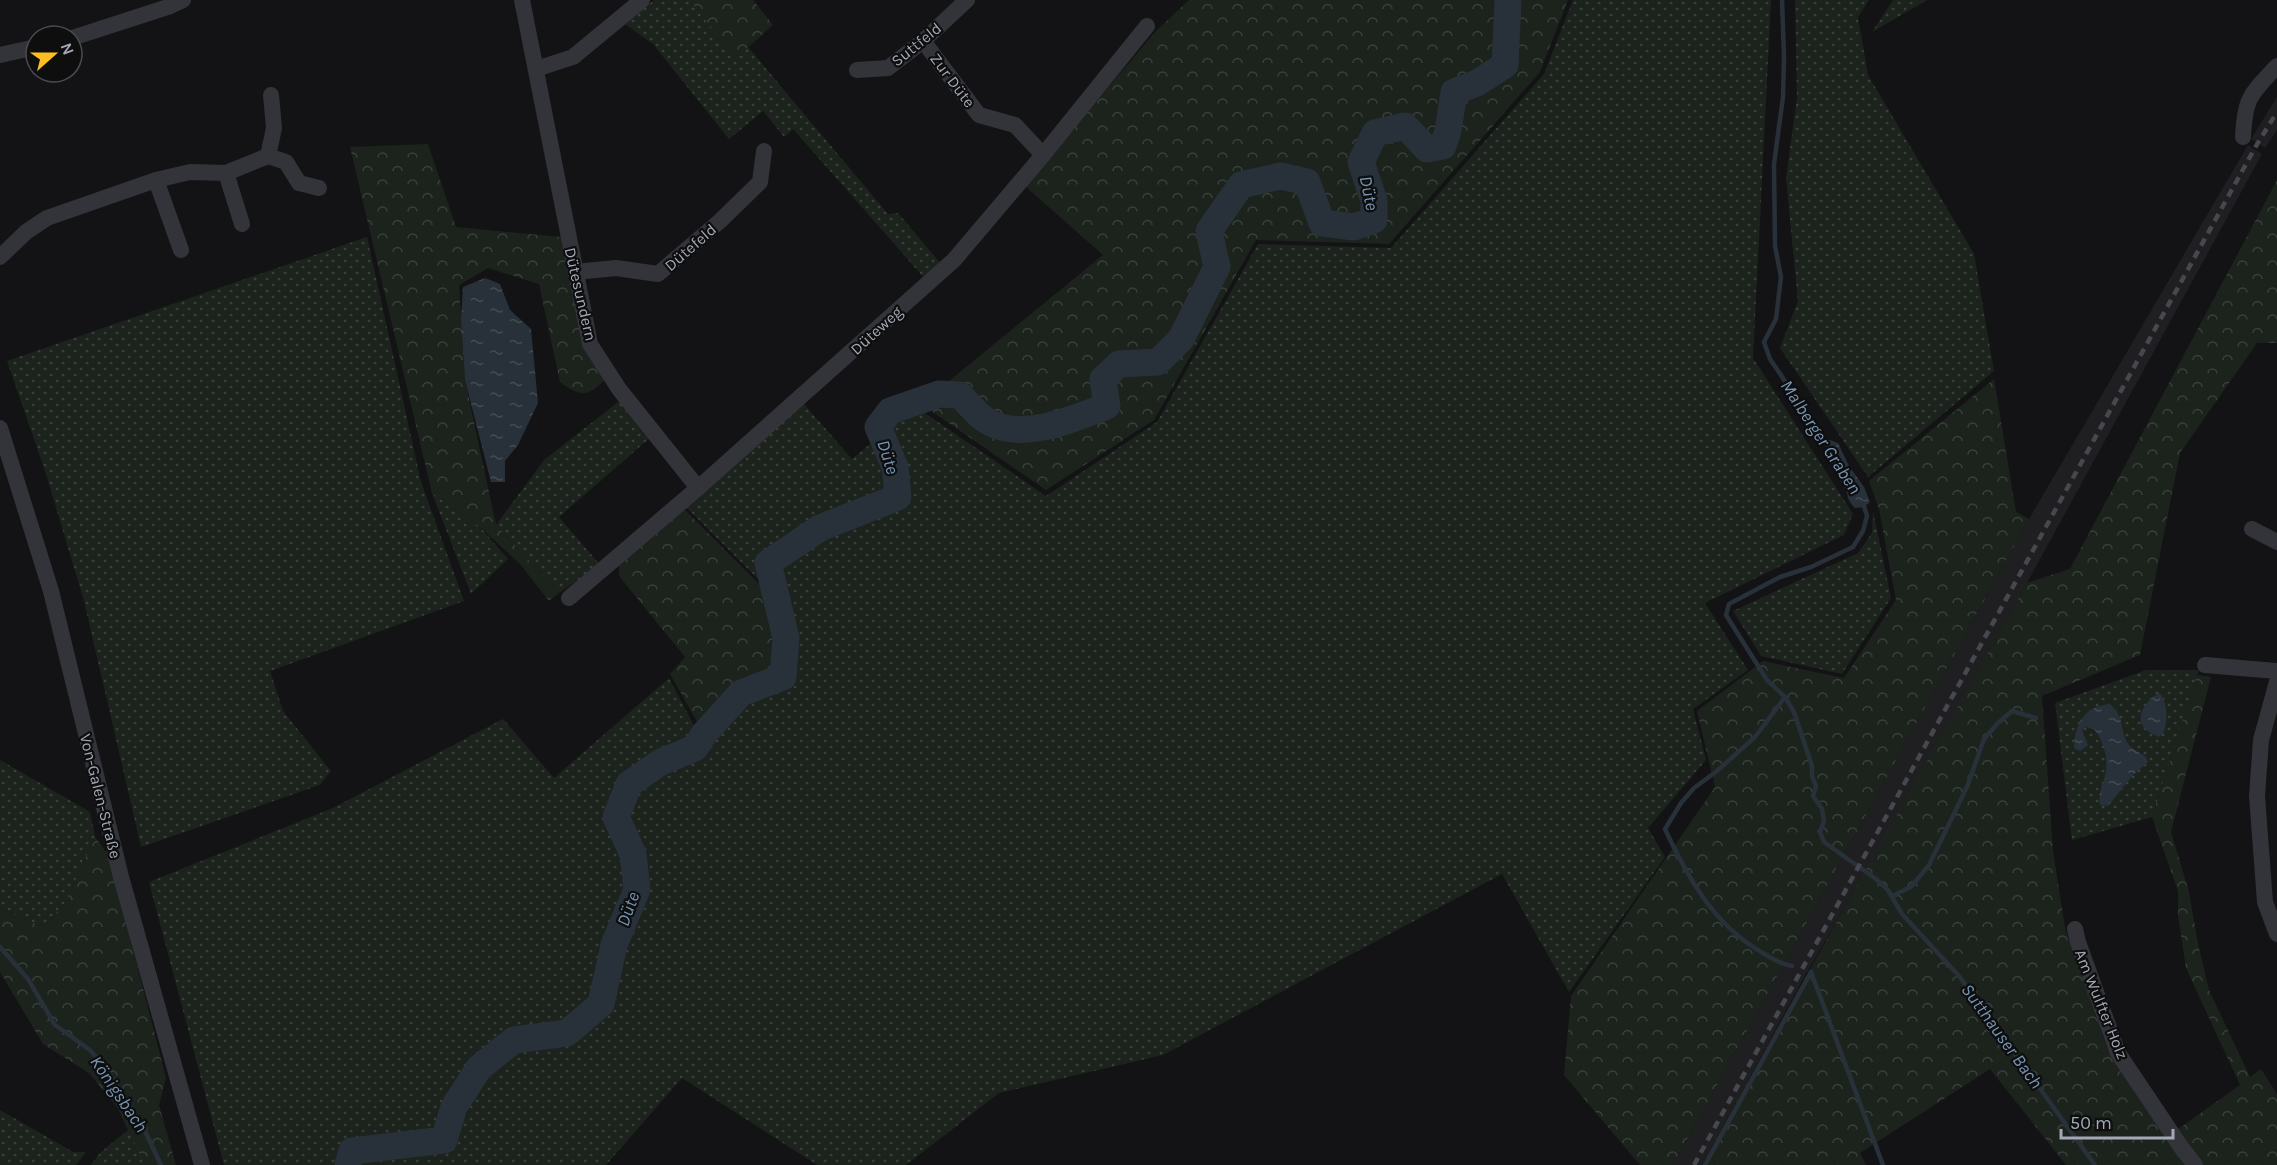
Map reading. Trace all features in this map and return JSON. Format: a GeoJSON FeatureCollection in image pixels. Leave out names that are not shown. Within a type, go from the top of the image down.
{"type":"FeatureCollection","features":[{"type":"Feature","properties":{"kind":"street"},"geometry":{"type":"LineString","coordinates":[[84,34],[183,0]]}},
{"type":"Feature","properties":{"kind":"street","name":"Dütesundern"},"geometry":{"type":"LineString","coordinates":[[522,0],[590,344],[620,389],[698,488]]}},
{"type":"Feature","properties":{"kind":"street"},"geometry":{"type":"LineString","coordinates":[[536,69],[573,57],[642,0]]}},
{"type":"Feature","properties":{"kind":"street","name":"Suttfeld"},"geometry":{"type":"LineString","coordinates":[[857,70],[888,68],[967,0]]}},
{"type":"Feature","properties":{"kind":"street","name":"Düteweg"},"geometry":{"type":"LineString","coordinates":[[569,598],[698,488],[954,260],[1148,26]]}},
{"type":"Feature","properties":{"kind":"street","name":"Zur Düte"},"geometry":{"type":"LineString","coordinates":[[922,41],[979,115],[1015,125],[1043,155]]}},
{"type":"Feature","properties":{"kind":"street"},"geometry":{"type":"LineString","coordinates":[[0,55],[24,50]]}},
{"type":"Feature","properties":{"kind":"street"},"geometry":{"type":"LineString","coordinates":[[2243,137],[2244,112],[2251,95],[2277,66]]}},
{"type":"Feature","properties":{"kind":"street"},"geometry":{"type":"LineString","coordinates":[[268,156],[274,128],[271,95]]}},
{"type":"Feature","properties":{"kind":"street","name":"Dütefeld"},"geometry":{"type":"LineString","coordinates":[[575,272],[616,268],[658,274],[720,221],[760,182],[764,151]]}},
{"type":"Feature","properties":{"kind":"street"},"geometry":{"type":"LineString","coordinates":[[0,257],[26,232],[46,218],[156,180],[190,172],[226,173],[268,156],[286,162],[299,183],[319,188]]}},
{"type":"Feature","properties":{"kind":"street"},"geometry":{"type":"LineString","coordinates":[[226,173],[242,224]]}},
{"type":"Feature","properties":{"kind":"street"},"geometry":{"type":"LineString","coordinates":[[156,180],[181,250]]}},
{"type":"Feature","properties":{"kind":"street","name":"Von-Galen-Straße"},"geometry":{"type":"LineString","coordinates":[[0,428],[51,591],[121,878],[202,1165]]}},
{"type":"Feature","properties":{"kind":"street"},"geometry":{"type":"LineString","coordinates":[[2252,529],[2277,542]]}},
{"type":"Feature","properties":{"kind":"street"},"geometry":{"type":"LineString","coordinates":[[2205,665],[2277,671]]}},
{"type":"Feature","properties":{"kind":"street"},"geometry":{"type":"LineString","coordinates":[[2277,682],[2261,740],[2257,796],[2265,902],[2277,934]]}},
{"type":"Feature","properties":{"kind":"street","name":"Am Wulfter Holz"},"geometry":{"type":"LineString","coordinates":[[2075,929],[2118,1053],[2195,1165]]}},
{"type":"Feature","properties":{"kind":"shaded area"},"geometry":{"type":"Polygon","coordinates":[[[2277,97],[2277,130],[2265,148],[2251,139],[2277,97]]]}},
{"type":"Feature","properties":{"kind":"shaded area"},"geometry":{"type":"Polygon","coordinates":[[[2248,145],[2262,154],[2027,583],[1887,835],[1806,974],[1702,1165],[1673,1165],[2029,519],[2248,145]]]}},
{"type":"Feature","properties":{"kind":"green space"},"geometry":{"type":"Polygon","coordinates":[[[654,0],[689,0],[736,57],[748,47],[888,214],[898,213],[942,265],[926,280],[793,129],[784,137],[763,111],[729,139],[653,44],[625,24],[654,0]]]}},
{"type":"Feature","properties":{"kind":"green space"},"geometry":{"type":"Polygon","coordinates":[[[689,0],[753,0],[773,25],[736,58],[689,0]]]}},
{"type":"Feature","properties":{"kind":"green space"},"geometry":{"type":"Polygon","coordinates":[[[1189,0],[1568,0],[1540,72],[1389,244],[1256,240],[1154,420],[1046,490],[921,404],[1103,255],[1025,186],[1156,31],[1189,0]]]}},
{"type":"Feature","properties":{"kind":"green space"},"geometry":{"type":"Polygon","coordinates":[[[1573,0],[1771,0],[1753,358],[1853,514],[1844,535],[1705,603],[1748,670],[1693,709],[1706,760],[1648,828],[1665,857],[1569,992],[1502,874],[1163,1055],[999,1093],[906,1165],[817,1165],[682,1078],[606,1165],[357,1165],[358,1159],[450,1147],[480,1087],[517,1049],[569,1043],[609,1009],[624,945],[647,894],[643,856],[626,820],[636,789],[668,767],[703,754],[744,698],[789,678],[795,638],[775,566],[824,532],[906,503],[904,464],[887,429],[916,407],[1046,496],[1157,422],[1258,244],[1391,248],[1544,74],[1573,0]]]}},
{"type":"Feature","properties":{"kind":"green space"},"geometry":{"type":"Polygon","coordinates":[[[1795,0],[1869,0],[1858,17],[1868,75],[1974,254],[1994,371],[1868,477],[1780,348],[1798,301],[1786,178],[1797,97],[1795,0]]]}},
{"type":"Feature","properties":{"kind":"green space"},"geometry":{"type":"Polygon","coordinates":[[[1893,0],[1927,0],[1872,32],[1893,0]]]}},
{"type":"Feature","properties":{"kind":"green space"},"geometry":{"type":"Polygon","coordinates":[[[428,144],[456,227],[561,237],[606,379],[594,389],[584,393],[574,391],[560,382],[539,284],[488,268],[459,285],[465,380],[496,525],[559,593],[549,601],[520,564],[480,527],[432,493],[350,147],[428,144]]]}},
{"type":"Feature","properties":{"kind":"green space"},"geometry":{"type":"Polygon","coordinates":[[[2277,180],[2277,343],[2257,343],[2180,453],[2140,655],[2042,696],[2053,851],[2065,928],[2107,1048],[2167,1137],[2240,1085],[2186,968],[2178,915],[2178,891],[2152,817],[2197,675],[2211,677],[2171,832],[2189,892],[2209,990],[2250,1077],[2261,1069],[2277,1094],[2277,1165],[2066,1165],[1990,1069],[1860,1153],[1866,1165],[1702,1165],[2027,583],[2070,569],[2277,180]]]}},
{"type":"Feature","properties":{"kind":"green space"},"geometry":{"type":"Polygon","coordinates":[[[367,237],[421,482],[464,601],[270,671],[283,711],[331,771],[320,785],[141,847],[84,601],[46,474],[7,361],[367,237]]]}},
{"type":"Feature","properties":{"kind":"green space"},"geometry":{"type":"Polygon","coordinates":[[[1994,379],[2016,512],[2029,519],[1673,1165],[1640,1165],[1564,1075],[1571,996],[1715,787],[1697,711],[1763,661],[1844,678],[1896,600],[1879,509],[1869,481],[1994,379]]]}},
{"type":"Feature","properties":{"kind":"green space"},"geometry":{"type":"Polygon","coordinates":[[[622,399],[651,437],[559,517],[600,565],[559,593],[496,525],[544,460],[622,399]]]}},
{"type":"Feature","properties":{"kind":"green space"},"geometry":{"type":"Polygon","coordinates":[[[803,403],[852,459],[875,440],[888,471],[890,494],[814,520],[759,560],[766,587],[686,507],[803,403]]]}},
{"type":"Feature","properties":{"kind":"green space"},"geometry":{"type":"Polygon","coordinates":[[[432,493],[480,527],[508,559],[471,594],[432,493]]]}},
{"type":"Feature","properties":{"kind":"green space"},"geometry":{"type":"Polygon","coordinates":[[[684,509],[776,601],[786,638],[783,677],[741,694],[704,734],[670,674],[685,657],[619,576],[619,564],[684,509]]]}},
{"type":"Feature","properties":{"kind":"green space"},"geometry":{"type":"Polygon","coordinates":[[[1873,511],[1891,598],[1842,674],[1761,656],[1733,611],[1858,553],[1872,533],[1873,511]]]}},
{"type":"Feature","properties":{"kind":"green space"},"geometry":{"type":"Polygon","coordinates":[[[2146,670],[2199,670],[2152,817],[2072,840],[2055,703],[2146,670]]]}},
{"type":"Feature","properties":{"kind":"green space"},"geometry":{"type":"Polygon","coordinates":[[[669,678],[698,733],[690,745],[658,754],[623,775],[604,819],[628,874],[599,951],[588,1005],[561,1026],[511,1031],[472,1061],[445,1104],[436,1133],[348,1140],[339,1165],[224,1165],[149,882],[333,808],[503,719],[554,778],[669,678]]]}},
{"type":"Feature","properties":{"kind":"green space"},"geometry":{"type":"Polygon","coordinates":[[[0,760],[90,812],[95,837],[65,903],[43,927],[0,908],[0,760]]]}},
{"type":"Feature","properties":{"kind":"green space"},"geometry":{"type":"Polygon","coordinates":[[[95,837],[109,856],[166,1078],[159,1105],[176,1165],[145,1165],[117,1107],[89,1073],[43,1044],[0,972],[0,908],[43,927],[65,903],[95,837]]]}},
{"type":"Feature","properties":{"kind":"green space"},"geometry":{"type":"Polygon","coordinates":[[[0,1110],[73,1152],[86,1152],[76,1165],[0,1165],[0,1110]]]}},
{"type":"Feature","properties":{"kind":"green space"},"geometry":{"type":"Polygon","coordinates":[[[129,1129],[145,1165],[91,1165],[100,1153],[129,1129]]]}},
{"type":"Feature","properties":{"kind":"water"},"geometry":{"type":"Polygon","coordinates":[[[485,278],[500,284],[510,310],[531,329],[538,403],[518,445],[505,461],[505,482],[491,482],[465,380],[461,320],[463,287],[485,278]]]}},
{"type":"Feature","properties":{"kind":"water"},"geometry":{"type":"Polygon","coordinates":[[[1824,438],[1838,443],[1849,466],[1864,487],[1870,502],[1864,507],[1855,508],[1850,502],[1832,463],[1824,438]]]}},
{"type":"Feature","properties":{"kind":"water"},"geometry":{"type":"Polygon","coordinates":[[[2160,693],[2165,702],[2166,724],[2163,734],[2158,737],[2145,729],[2141,713],[2147,703],[2160,693]]]}},
{"type":"Feature","properties":{"kind":"water"},"geometry":{"type":"Polygon","coordinates":[[[2110,704],[2119,715],[2129,745],[2146,757],[2148,762],[2133,775],[2108,806],[2100,805],[2106,757],[2103,745],[2094,729],[2086,727],[2082,730],[2088,745],[2080,751],[2074,748],[2076,731],[2082,718],[2093,709],[2110,704]]]}},
{"type":"Feature","properties":{"kind":"waterway","name":"Düte"},"geometry":{"type":"LineString","coordinates":[[348,1165],[352,1151],[444,1140],[454,1107],[479,1068],[514,1040],[567,1033],[601,1004],[614,945],[637,889],[633,854],[616,817],[629,784],[661,762],[695,748],[704,734],[741,693],[783,677],[786,638],[768,563],[820,528],[898,497],[895,467],[878,427],[890,411],[939,394],[960,395],[987,421],[1001,427],[1031,429],[1063,422],[1107,406],[1103,379],[1119,364],[1158,362],[1181,339],[1217,267],[1209,231],[1241,185],[1281,176],[1307,182],[1322,223],[1354,227],[1374,220],[1374,201],[1361,162],[1375,133],[1405,126],[1427,149],[1443,146],[1448,131],[1454,92],[1477,83],[1505,65],[1508,0]]}},
{"type":"Feature","properties":{"kind":"waterway","name":"Malberger Graben"},"geometry":{"type":"LineString","coordinates":[[1782,0],[1783,97],[1774,164],[1775,246],[1781,277],[1776,319],[1764,342],[1770,359],[1826,442]]}},
{"type":"Feature","properties":{"kind":"waterway","name":"Malberger Graben"},"geometry":{"type":"LineString","coordinates":[[1863,503],[1867,516],[1863,531],[1853,547],[1811,567],[1780,577],[1729,604],[1726,615],[1767,680],[1785,697],[1794,712],[1812,766],[1812,776],[1816,786],[1813,796],[1822,809],[1824,821],[1820,832],[1824,842],[1888,890],[1902,914],[1959,976],[2095,1165]]}},
{"type":"Feature","properties":{"kind":"waterway"},"geometry":{"type":"LineString","coordinates":[[1785,697],[1755,737],[1694,788],[1681,803],[1665,829],[1692,881],[1715,912],[1742,939],[1766,955],[1792,966]]}},
{"type":"Feature","properties":{"kind":"waterway"},"geometry":{"type":"LineString","coordinates":[[1892,896],[1911,887],[1929,865],[1967,787],[1984,739],[2012,711],[2036,718]]}},
{"type":"Feature","properties":{"kind":"waterway","name":"Königsbach"},"geometry":{"type":"LineString","coordinates":[[0,947],[28,979],[55,1025],[90,1050],[108,1071],[145,1131],[161,1165]]}},
{"type":"Feature","properties":{"kind":"waterway"},"geometry":{"type":"LineString","coordinates":[[1811,972],[1883,1165]]}},
{"type":"Feature","properties":{"kind":"waterway"},"geometry":{"type":"LineString","coordinates":[[1705,1165],[1811,972]]}},
{"type":"Feature","properties":{"kind":"railway"},"geometry":{"type":"LineString","coordinates":[[1694,1165],[2256,146],[2277,112]]}},
{"type":"Feature","properties":{"kind":"water label","name":"Sutthauser Bach"},"geometry":{"type":"Point","coordinates":[2002,1036]}}]}
